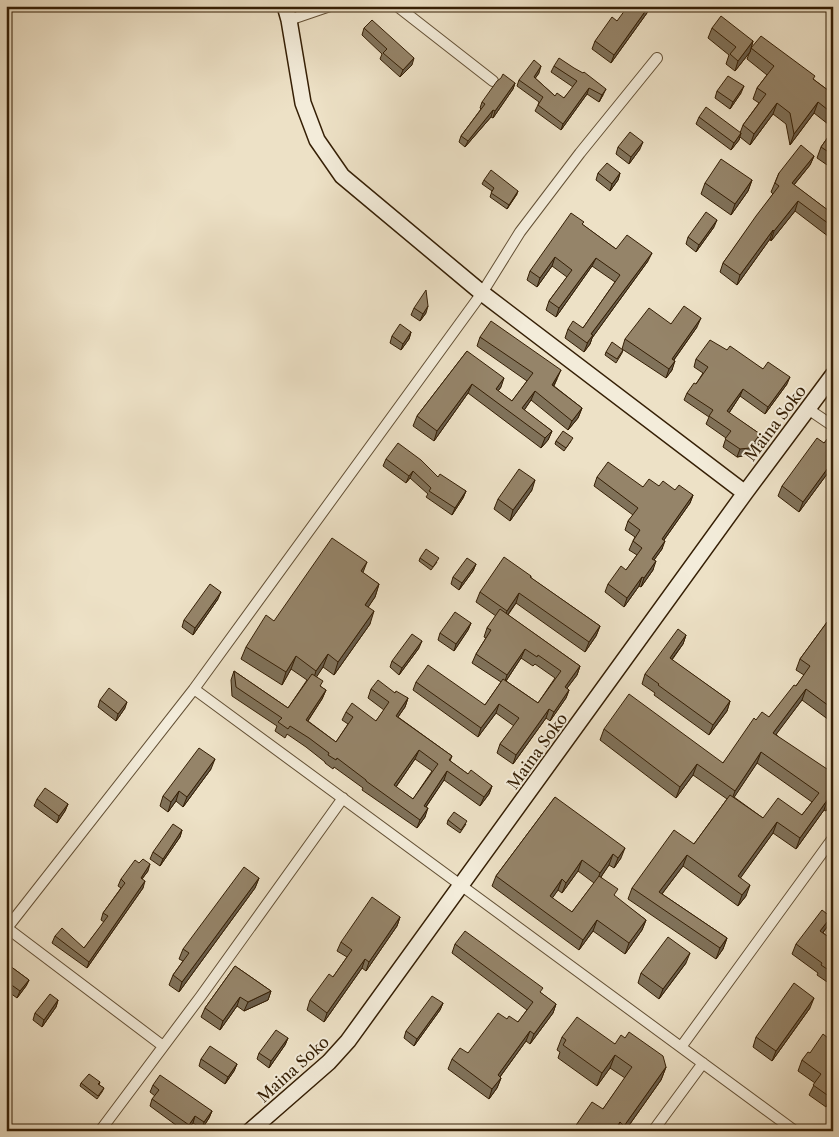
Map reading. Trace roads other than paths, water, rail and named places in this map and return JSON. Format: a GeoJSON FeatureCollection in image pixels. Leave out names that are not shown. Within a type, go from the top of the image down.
{"type":"FeatureCollection","features":[{"type":"Feature","properties":{"kind":"street"},"geometry":{"type":"LineString","coordinates":[[330,6],[287,13],[303,103],[317,140],[342,176],[482,293],[745,493]]}},
{"type":"Feature","properties":{"kind":"street"},"geometry":{"type":"LineString","coordinates":[[397,6],[493,81]]}},
{"type":"Feature","properties":{"kind":"street"},"geometry":{"type":"LineString","coordinates":[[163,1046],[7,928],[194,688],[482,293],[520,232],[580,153],[657,58]]}},
{"type":"Feature","properties":{"kind":"street","name":"Maina Soko"},"geometry":{"type":"LineString","coordinates":[[250,1131],[329,1062],[348,1041],[745,493],[833,375]]}},
{"type":"Feature","properties":{"kind":"street"},"geometry":{"type":"LineString","coordinates":[[808,408],[833,426]]}},
{"type":"Feature","properties":{"kind":"street"},"geometry":{"type":"LineString","coordinates":[[194,688],[795,1131]]}},
{"type":"Feature","properties":{"kind":"street"},"geometry":{"type":"LineString","coordinates":[[100,1131],[201,996],[343,798]]}},
{"type":"Feature","properties":{"kind":"street"},"geometry":{"type":"LineString","coordinates":[[681,1047],[833,838]]}},
{"type":"Feature","properties":{"kind":"street"},"geometry":{"type":"LineString","coordinates":[[652,1131],[703,1063]]}}]}
